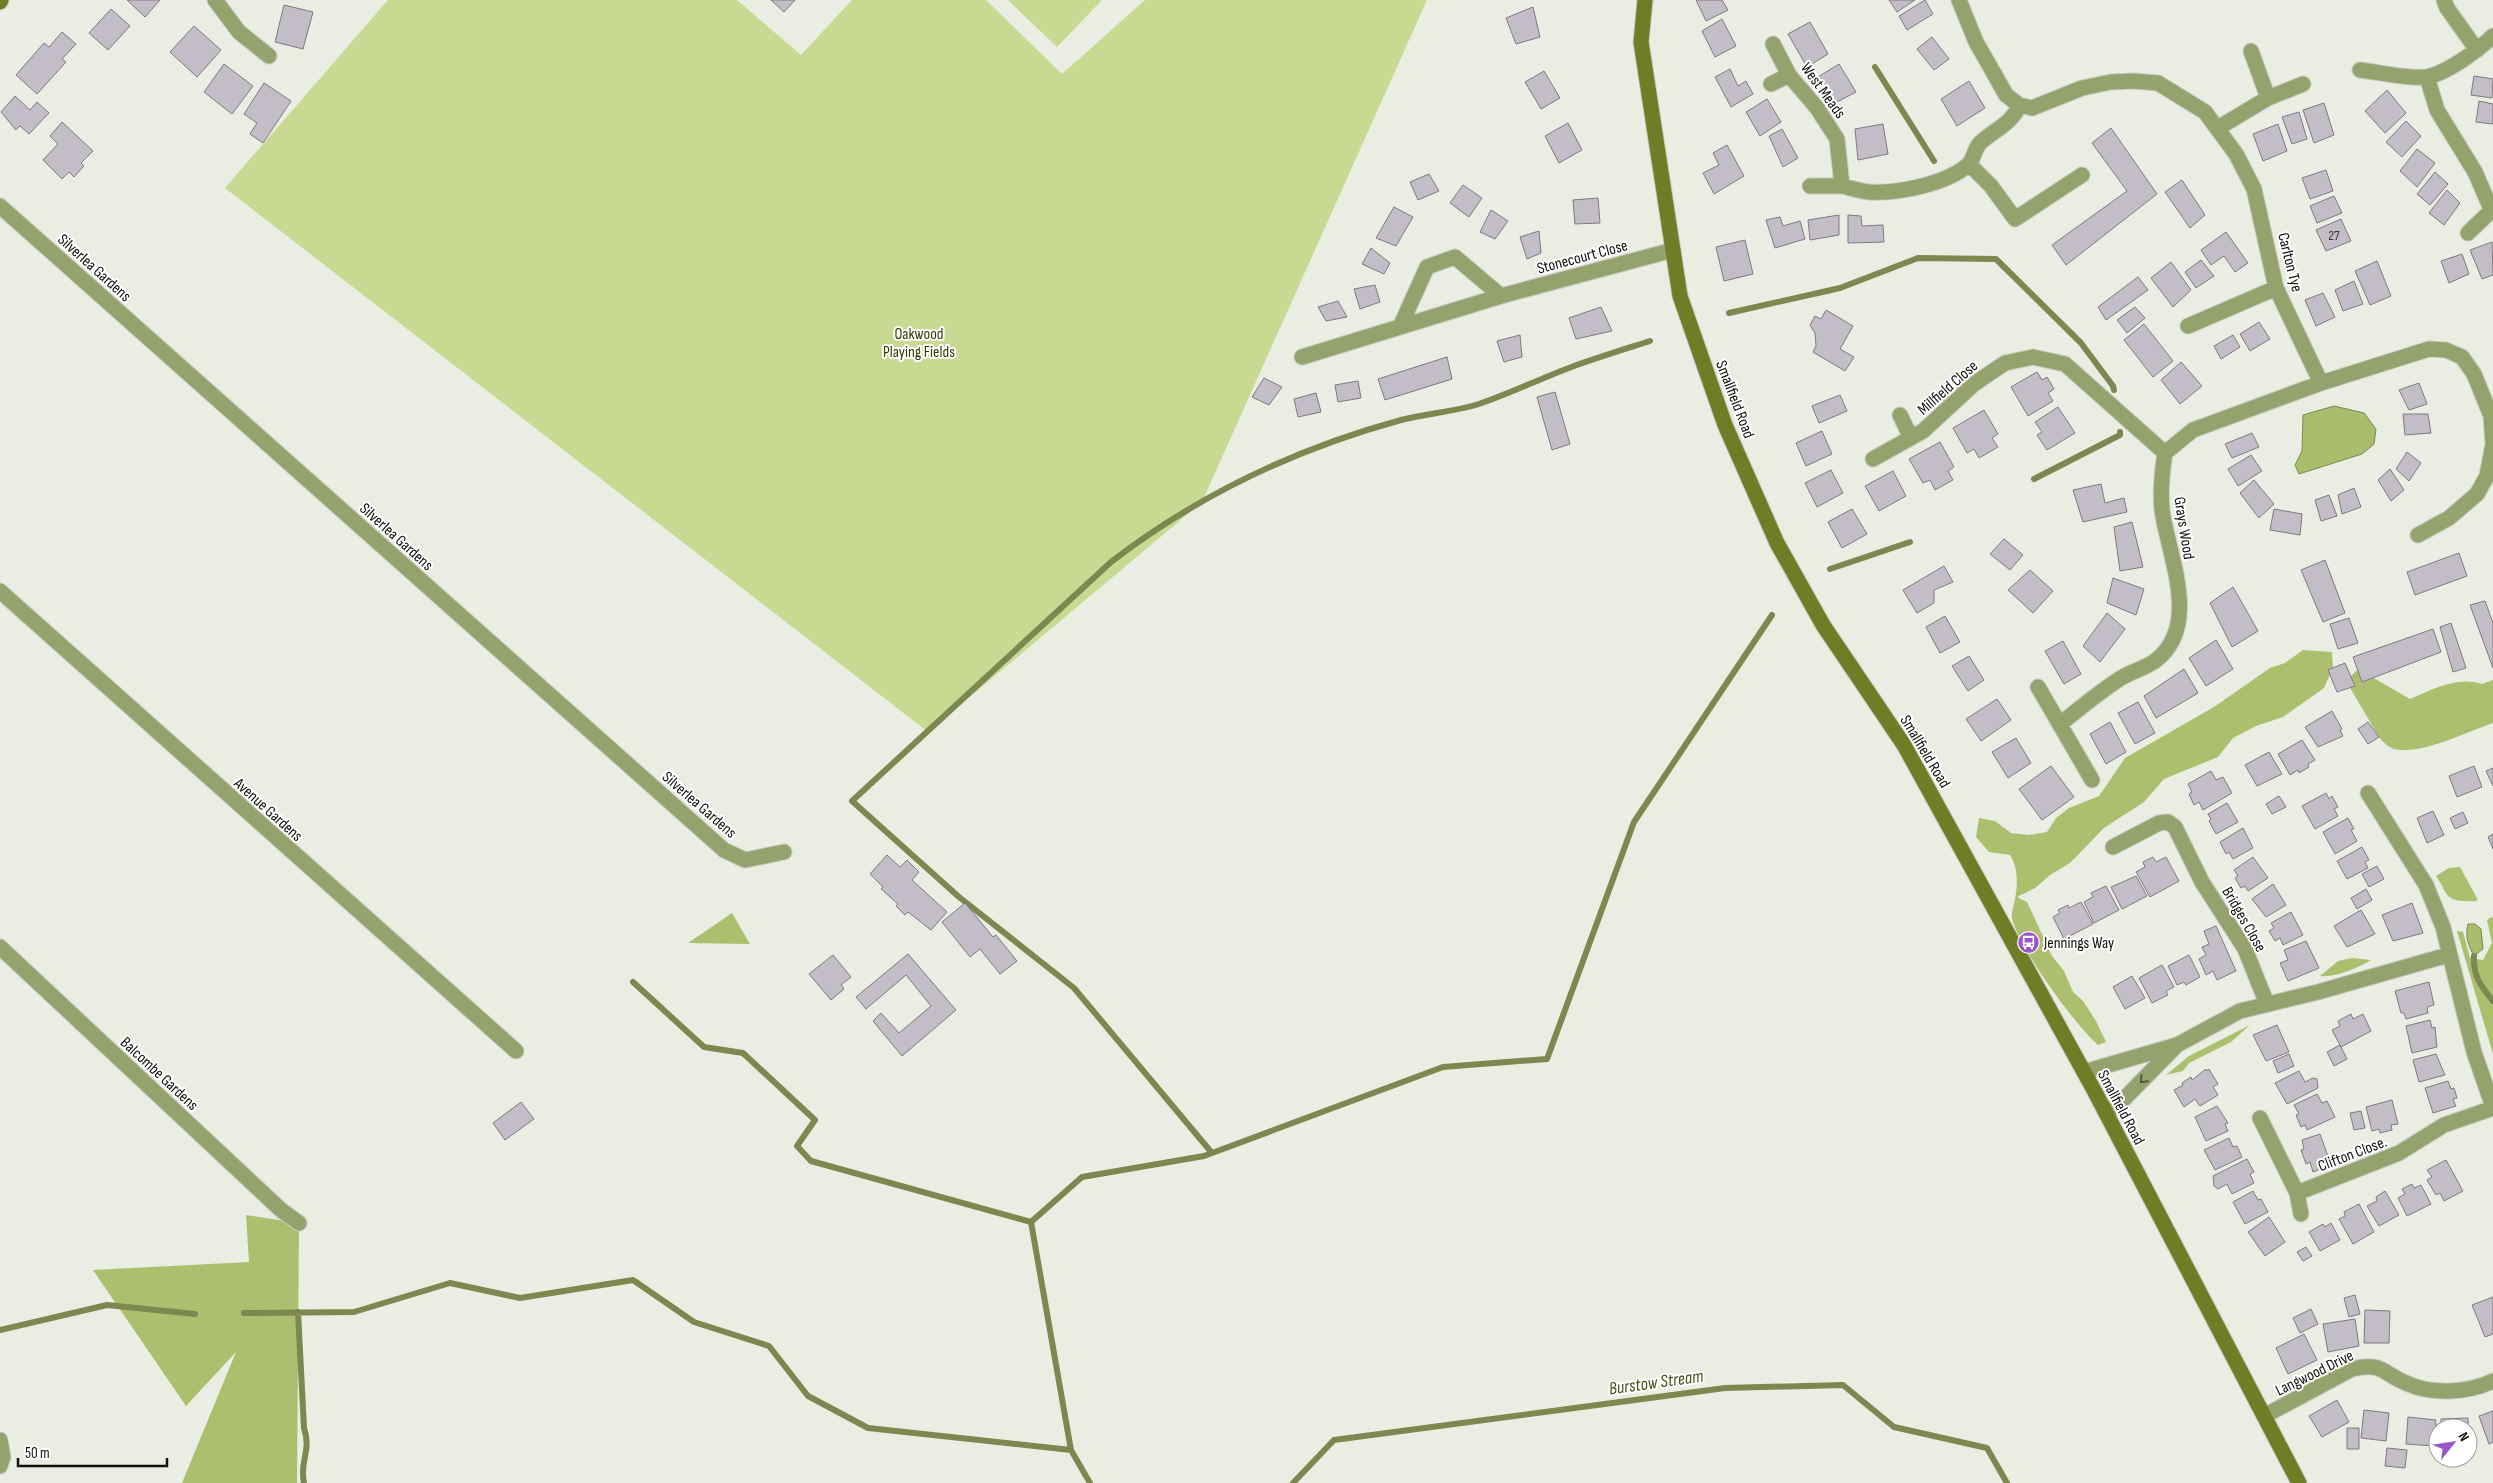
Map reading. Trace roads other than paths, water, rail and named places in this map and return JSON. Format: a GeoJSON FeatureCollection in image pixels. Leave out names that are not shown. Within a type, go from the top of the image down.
{"type":"FeatureCollection","features":[{"type":"Feature","properties":{"kind":"street"},"geometry":{"type":"LineString","coordinates":[[215,0],[239,32],[269,56]]}},
{"type":"Feature","properties":{"kind":"street","name":"Smallfield Road"},"geometry":{"type":"LineString","coordinates":[[1645,0],[1641,42],[1680,296],[1726,425],[1776,543],[1823,625],[1904,745],[2106,1113],[2299,1483]]}},
{"type":"Feature","properties":{"kind":"street"},"geometry":{"type":"LineString","coordinates":[[1810,186],[1842,186],[1867,192],[1888,192],[1915,188],[1944,179],[1969,164],[1979,143],[2016,113],[2019,105],[2006,95],[1976,42],[1959,0]]}},
{"type":"Feature","properties":{"kind":"street"},"geometry":{"type":"LineString","coordinates":[[2444,0],[2447,8],[2477,50]]}},
{"type":"Feature","properties":{"kind":"street"},"geometry":{"type":"LineString","coordinates":[[2360,70],[2427,77],[2477,50],[2493,36]]}},
{"type":"Feature","properties":{"kind":"street","name":"West Meads"},"geometry":{"type":"LineString","coordinates":[[1773,44],[1789,75],[1817,108],[1837,139],[1842,186]]}},
{"type":"Feature","properties":{"kind":"street"},"geometry":{"type":"LineString","coordinates":[[2250,51],[2268,98]]}},
{"type":"Feature","properties":{"kind":"street"},"geometry":{"type":"LineString","coordinates":[[1771,84],[1789,75]]}},
{"type":"Feature","properties":{"kind":"street"},"geometry":{"type":"LineString","coordinates":[[2427,77],[2437,110],[2475,172],[2492,209],[2468,233]]}},
{"type":"Feature","properties":{"kind":"street","name":"Carlton Tye"},"geometry":{"type":"LineString","coordinates":[[2019,105],[2032,108],[2082,88],[2111,82],[2158,83],[2206,112],[2236,154],[2254,188],[2276,288],[2322,383]]}},
{"type":"Feature","properties":{"kind":"street"},"geometry":{"type":"LineString","coordinates":[[2218,128],[2268,98],[2303,84]]}},
{"type":"Feature","properties":{"kind":"street"},"geometry":{"type":"LineString","coordinates":[[1969,164],[1992,186],[2015,219],[2082,175]]}},
{"type":"Feature","properties":{"kind":"street","name":"Silverlea Gardens"},"geometry":{"type":"LineString","coordinates":[[0,206],[724,850],[745,860],[784,852]]}},
{"type":"Feature","properties":{"kind":"street","name":"Stonecourt Close"},"geometry":{"type":"LineString","coordinates":[[1302,357],[1501,296],[1673,250]]}},
{"type":"Feature","properties":{"kind":"street"},"geometry":{"type":"LineString","coordinates":[[1400,326],[1427,267],[1455,257],[1501,296]]}},
{"type":"Feature","properties":{"kind":"street"},"geometry":{"type":"LineString","coordinates":[[2188,326],[2276,288]]}},
{"type":"Feature","properties":{"kind":"street"},"geometry":{"type":"LineString","coordinates":[[2165,453],[2193,430],[2322,383],[2429,349],[2446,350],[2462,357],[2474,374],[2491,416],[2493,444],[2487,476],[2477,494],[2450,518],[2418,535]]}},
{"type":"Feature","properties":{"kind":"street","name":"Millfield Close"},"geometry":{"type":"LineString","coordinates":[[1873,459],[1923,431],[1974,384],[2005,363],[2032,357],[2065,364],[2165,453]]}},
{"type":"Feature","properties":{"kind":"street"},"geometry":{"type":"LineString","coordinates":[[1900,415],[1911,438]]}},
{"type":"Feature","properties":{"kind":"street","name":"Grays Wood"},"geometry":{"type":"LineString","coordinates":[[2060,724],[2119,679],[2155,660],[2169,646],[2176,630],[2181,602],[2162,510],[2161,477],[2165,453]]}},
{"type":"Feature","properties":{"kind":"street","name":"Avenue Gardens"},"geometry":{"type":"LineString","coordinates":[[0,591],[516,1051]]}},
{"type":"Feature","properties":{"kind":"street"},"geometry":{"type":"LineString","coordinates":[[2038,687],[2092,780]]}},
{"type":"Feature","properties":{"kind":"street"},"geometry":{"type":"LineString","coordinates":[[2368,793],[2426,885],[2442,927],[2474,1052],[2493,1107]]}},
{"type":"Feature","properties":{"kind":"street","name":"Bridges Close"},"geometry":{"type":"LineString","coordinates":[[2113,847],[2160,823],[2168,822],[2175,827],[2202,882],[2244,949],[2266,1004]]}},
{"type":"Feature","properties":{"kind":"street","name":"Balcombe Gardens"},"geometry":{"type":"LineString","coordinates":[[0,947],[281,1210],[299,1223]]}},
{"type":"Feature","properties":{"kind":"street"},"geometry":{"type":"LineString","coordinates":[[2084,1072],[2177,1044],[2240,1011],[2318,992],[2448,954]]}},
{"type":"Feature","properties":{"kind":"street"},"geometry":{"type":"LineString","coordinates":[[2106,1113],[2121,1102],[2177,1044]]}},
{"type":"Feature","properties":{"kind":"street","name":"Clifton Close."},"geometry":{"type":"LineString","coordinates":[[2297,1193],[2399,1153],[2444,1125],[2493,1107]]}},
{"type":"Feature","properties":{"kind":"street"},"geometry":{"type":"LineString","coordinates":[[2260,1118],[2297,1193],[2300,1214]]}},
{"type":"Feature","properties":{"kind":"street","name":"Langwood Drive"},"geometry":{"type":"LineString","coordinates":[[2264,1416],[2352,1370],[2365,1366],[2391,1373],[2406,1383],[2440,1392],[2493,1381]]}},
{"type":"Feature","properties":{"kind":"street"},"geometry":{"type":"LineString","coordinates":[[0,1440],[3,1457],[0,1466]]}},
{"type":"Feature","properties":{"kind":"waterway"},"geometry":{"type":"LineString","coordinates":[[1875,67],[1934,161]]}},
{"type":"Feature","properties":{"kind":"waterway"},"geometry":{"type":"LineString","coordinates":[[1729,313],[1840,288],[1918,258],[1996,259],[2081,343],[2114,390]]}},
{"type":"Feature","properties":{"kind":"waterway"},"geometry":{"type":"LineString","coordinates":[[1212,1153],[1074,988],[959,897],[852,801],[1111,562],[1144,538],[1213,495],[1286,460],[1323,445],[1401,420],[1479,404],[1574,366],[1650,341]]}},
{"type":"Feature","properties":{"kind":"waterway"},"geometry":{"type":"LineString","coordinates":[[2034,479],[2120,435],[2120,432]]}},
{"type":"Feature","properties":{"kind":"waterway"},"geometry":{"type":"LineString","coordinates":[[1830,569],[1910,542]]}},
{"type":"Feature","properties":{"kind":"waterway"},"geometry":{"type":"LineString","coordinates":[[1031,1222],[1082,1177],[1204,1156],[1443,1067],[1547,1059],[1634,822],[1772,615]]}},
{"type":"Feature","properties":{"kind":"waterway"},"geometry":{"type":"LineString","coordinates":[[2474,956],[2478,980],[2493,1001]]}},
{"type":"Feature","properties":{"kind":"waterway"},"geometry":{"type":"LineString","coordinates":[[633,982],[704,1047],[743,1053],[815,1120],[797,1146],[811,1161],[1031,1222],[1071,1450]]}},
{"type":"Feature","properties":{"kind":"waterway"},"geometry":{"type":"LineString","coordinates":[[244,1313],[354,1312],[450,1283],[520,1298],[633,1280],[694,1322],[769,1346],[808,1396],[868,1428],[1071,1450],[1090,1483]]}},
{"type":"Feature","properties":{"kind":"waterway"},"geometry":{"type":"LineString","coordinates":[[0,1330],[107,1305],[195,1314]]}},
{"type":"Feature","properties":{"kind":"waterway"},"geometry":{"type":"LineString","coordinates":[[298,1312],[304,1428],[307,1443],[303,1468],[304,1483]]}},
{"type":"Feature","properties":{"kind":"waterway","name":"Burstow Stream"},"geometry":{"type":"LineString","coordinates":[[1293,1483],[1334,1440],[1725,1388],[1843,1385],[1894,1427],[1987,1448],[2007,1483]]}},
{"type":"Feature","properties":{"kind":"place","name":"Jennings Way"},"geometry":{"type":"Point","coordinates":[2028,942]}},
{"type":"Feature","properties":{"kind":"park label","name":"Oakwood Playing Fields"},"geometry":{"type":"Point","coordinates":[919,342]}}]}
